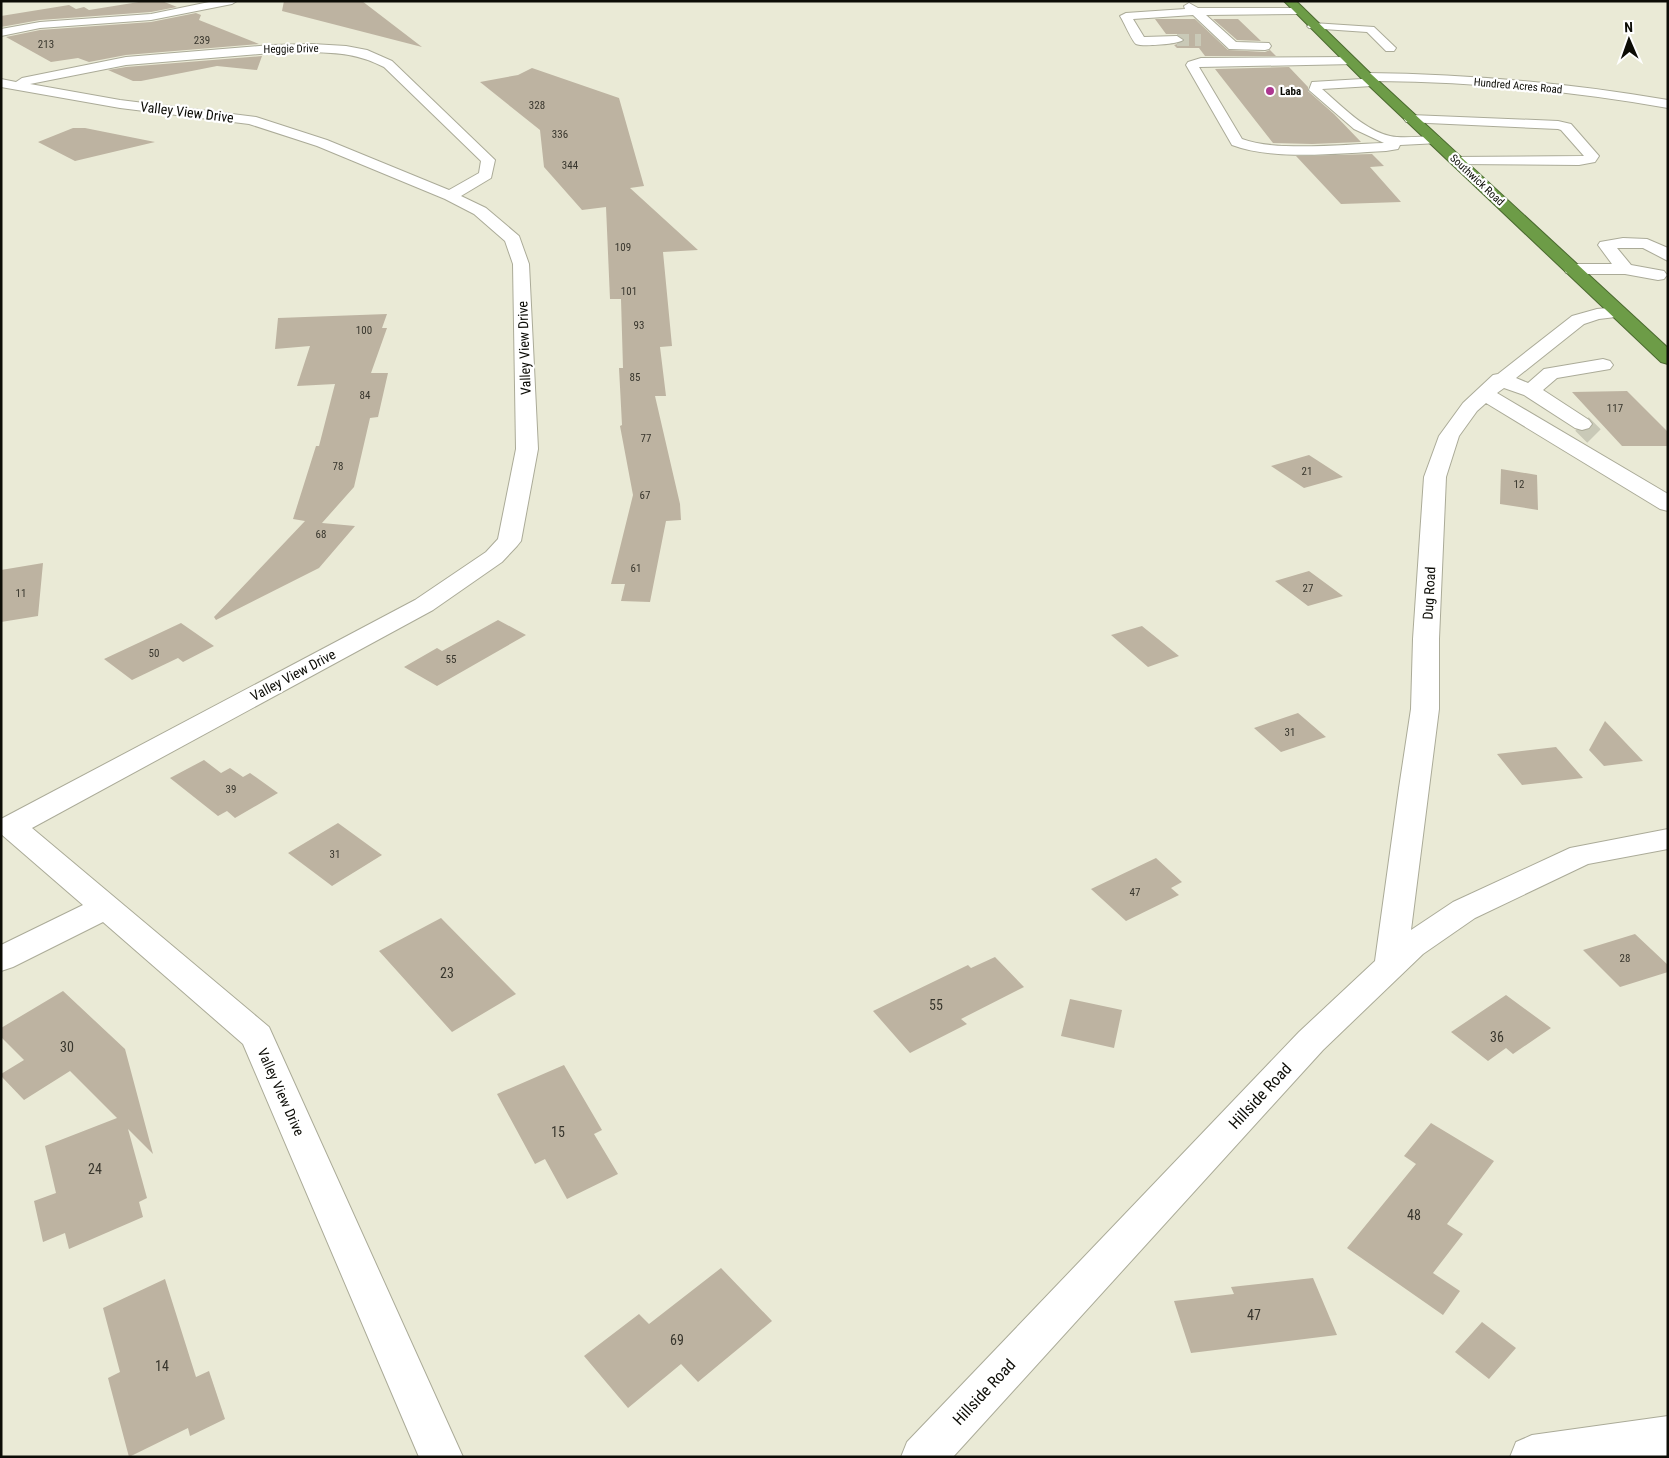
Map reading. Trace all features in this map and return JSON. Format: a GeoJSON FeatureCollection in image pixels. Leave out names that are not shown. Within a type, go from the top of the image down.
{"type":"FeatureCollection","features":[{"type":"Feature","properties":{"kind":"highway","name":"Southwick Road"},"geometry":{"type":"LineString","coordinates":[[1294,6],[1411,119],[1668,358]]}},
{"type":"Feature","properties":{"kind":"street"},"geometry":{"type":"LineString","coordinates":[[1,33],[40,25],[151,17],[232,1]]}},
{"type":"Feature","properties":{"kind":"street"},"geometry":{"type":"LineString","coordinates":[[1173,1],[1186,4],[1233,46],[1270,36],[1245,12]]}},
{"type":"Feature","properties":{"kind":"street"},"geometry":{"type":"LineString","coordinates":[[1181,38],[1139,38],[1126,16],[1167,12],[1245,12],[1294,6]]}},
{"type":"Feature","properties":{"kind":"street"},"geometry":{"type":"LineString","coordinates":[[1313,26],[1370,29],[1390,48]]}},
{"type":"Feature","properties":{"kind":"street"},"geometry":{"type":"LineString","coordinates":[[1206,38],[1223,37]]}},
{"type":"Feature","properties":{"kind":"street"},"geometry":{"type":"LineString","coordinates":[[1316,46],[1334,45]]}},
{"type":"Feature","properties":{"kind":"street","name":"Heggie Drive"},"geometry":{"type":"LineString","coordinates":[[4,85],[126,61],[279,49],[346,50],[367,54],[388,64],[488,160],[486,174],[450,196]]}},
{"type":"Feature","properties":{"kind":"street"},"geometry":{"type":"LineString","coordinates":[[1295,51],[1307,61]]}},
{"type":"Feature","properties":{"kind":"street"},"geometry":{"type":"LineString","coordinates":[[1351,61],[1201,62],[1192,65],[1237,142],[1243,146],[1280,149],[1386,147],[1393,146],[1391,140]]}},
{"type":"Feature","properties":{"kind":"street"},"geometry":{"type":"LineString","coordinates":[[1403,92],[1374,84],[1317,86],[1315,90],[1363,128],[1391,140],[1434,140]]}},
{"type":"Feature","properties":{"kind":"street","name":"Hundred Acres Road"},"geometry":{"type":"LineString","coordinates":[[1374,84],[1516,85],[1605,94],[1668,104]]}},
{"type":"Feature","properties":{"kind":"street","name":"Valley View Drive"},"geometry":{"type":"LineString","coordinates":[[4,85],[120,104],[252,120],[322,143],[450,196],[480,211],[513,239],[521,264],[527,449],[509,541],[494,557],[424,605],[6,822],[257,1036],[440,1457]]}},
{"type":"Feature","properties":{"kind":"street"},"geometry":{"type":"LineString","coordinates":[[1516,85],[1528,97]]}},
{"type":"Feature","properties":{"kind":"street"},"geometry":{"type":"LineString","coordinates":[[1541,109],[1558,124]]}},
{"type":"Feature","properties":{"kind":"street"},"geometry":{"type":"LineString","coordinates":[[1411,119],[1558,124],[1566,127],[1592,156],[1590,159],[1579,161],[1456,160]]}},
{"type":"Feature","properties":{"kind":"street"},"geometry":{"type":"LineString","coordinates":[[1625,269],[1606,245],[1628,241],[1640,242],[1660,248],[1668,256]]}},
{"type":"Feature","properties":{"kind":"street"},"geometry":{"type":"LineString","coordinates":[[1572,269],[1625,269],[1658,278]]}},
{"type":"Feature","properties":{"kind":"street"},"geometry":{"type":"LineString","coordinates":[[1587,283],[1658,278]]}},
{"type":"Feature","properties":{"kind":"street","name":"Dug Road"},"geometry":{"type":"LineString","coordinates":[[1391,966],[1413,788],[1425,709],[1426,639],[1435,476],[1449,436],[1470,407],[1492,387],[1578,320],[1592,315],[1618,312]]}},
{"type":"Feature","properties":{"kind":"street"},"geometry":{"type":"LineString","coordinates":[[1531,391],[1551,373],[1603,365]]}},
{"type":"Feature","properties":{"kind":"street"},"geometry":{"type":"LineString","coordinates":[[1492,387],[1531,391],[1668,504]]}},
{"type":"Feature","properties":{"kind":"street"},"geometry":{"type":"LineString","coordinates":[[1492,387],[1586,437]]}},
{"type":"Feature","properties":{"kind":"street","name":"Hillside Road"},"geometry":{"type":"LineString","coordinates":[[923,1457],[1311,1041],[1412,946],[1464,910],[1581,855],[1668,840]]}},
{"type":"Feature","properties":{"kind":"street"},"geometry":{"type":"LineString","coordinates":[[1,959],[105,907]]}},
{"type":"Feature","properties":{"kind":"street"},"geometry":{"type":"LineString","coordinates":[[1532,1457],[1668,1437]]}},
{"type":"Feature","properties":{"kind":"building"},"geometry":{"type":"Polygon","coordinates":[[[145,1],[162,1],[177,7],[151,12],[40,20],[1,27],[1,16],[69,5],[76,9],[84,7],[89,10],[145,1]]]}},
{"type":"Feature","properties":{"kind":"building"},"geometry":{"type":"Polygon","coordinates":[[[284,1],[362,1],[422,47],[282,11],[284,1]]]}},
{"type":"Feature","properties":{"kind":"building"},"geometry":{"type":"Polygon","coordinates":[[[196,13],[201,15],[199,20],[259,44],[126,55],[89,62],[78,58],[51,62],[6,37],[40,30],[151,22],[196,13]]]}},
{"type":"Feature","properties":{"kind":"building"},"geometry":{"type":"Polygon","coordinates":[[[1155,19],[1195,19],[1228,50],[1265,52],[1270,50],[1276,56],[1205,56],[1199,48],[1177,48],[1174,45],[1184,42],[1184,38],[1177,34],[1166,34],[1155,19]]]}},
{"type":"Feature","properties":{"kind":"building"},"geometry":{"type":"Polygon","coordinates":[[[1213,19],[1238,19],[1261,41],[1237,40],[1213,19]]]}},
{"type":"Feature","properties":{"kind":"building"},"geometry":{"type":"Polygon","coordinates":[[[262,56],[257,70],[217,66],[141,81],[133,81],[108,70],[126,67],[262,56]]]}},
{"type":"Feature","properties":{"kind":"building"},"geometry":{"type":"Polygon","coordinates":[[[1289,67],[1308,87],[1308,91],[1361,142],[1273,143],[1215,69],[1289,67]]]}},
{"type":"Feature","properties":{"kind":"building"},"geometry":{"type":"Polygon","coordinates":[[[532,68],[619,98],[644,186],[630,188],[698,250],[663,252],[672,346],[660,347],[666,396],[655,396],[680,504],[681,520],[666,521],[650,602],[621,601],[625,584],[611,584],[633,495],[620,426],[622,425],[619,368],[623,368],[621,299],[610,299],[606,207],[582,210],[544,167],[540,130],[480,82],[518,75],[532,68]]]}},
{"type":"Feature","properties":{"kind":"building"},"geometry":{"type":"Polygon","coordinates":[[[73,128],[85,128],[155,142],[75,161],[38,142],[73,128]]]}},
{"type":"Feature","properties":{"kind":"building"},"geometry":{"type":"Polygon","coordinates":[[[1372,154],[1384,166],[1370,167],[1401,202],[1341,204],[1296,156],[1372,154]]]}},
{"type":"Feature","properties":{"kind":"building"},"geometry":{"type":"Polygon","coordinates":[[[387,314],[382,328],[387,328],[371,373],[388,373],[378,417],[370,418],[354,487],[322,523],[355,526],[319,568],[216,620],[214,617],[305,521],[293,519],[316,446],[319,446],[335,384],[297,386],[310,346],[275,349],[278,318],[387,314]]]}},
{"type":"Feature","properties":{"kind":"building"},"geometry":{"type":"Polygon","coordinates":[[[1627,391],[1668,432],[1668,446],[1622,446],[1572,392],[1627,391]]]}},
{"type":"Feature","properties":{"kind":"building"},"geometry":{"type":"Polygon","coordinates":[[[1309,455],[1343,477],[1304,488],[1271,466],[1309,455]]]}},
{"type":"Feature","properties":{"kind":"building"},"geometry":{"type":"Polygon","coordinates":[[[1501,469],[1537,475],[1538,510],[1500,504],[1501,469]]]}},
{"type":"Feature","properties":{"kind":"building"},"geometry":{"type":"Polygon","coordinates":[[[43,563],[38,616],[1,622],[1,570],[43,563]]]}},
{"type":"Feature","properties":{"kind":"building"},"geometry":{"type":"Polygon","coordinates":[[[1309,571],[1343,596],[1308,606],[1275,581],[1309,571]]]}},
{"type":"Feature","properties":{"kind":"building"},"geometry":{"type":"Polygon","coordinates":[[[498,620],[526,635],[437,686],[404,667],[437,648],[442,651],[498,620]]]}},
{"type":"Feature","properties":{"kind":"building"},"geometry":{"type":"Polygon","coordinates":[[[181,623],[214,646],[183,662],[178,658],[132,680],[104,659],[181,623]]]}},
{"type":"Feature","properties":{"kind":"building"},"geometry":{"type":"Polygon","coordinates":[[[1142,626],[1179,656],[1148,667],[1111,635],[1142,626]]]}},
{"type":"Feature","properties":{"kind":"building"},"geometry":{"type":"Polygon","coordinates":[[[1298,713],[1326,737],[1281,752],[1254,728],[1298,713]]]}},
{"type":"Feature","properties":{"kind":"building"},"geometry":{"type":"Polygon","coordinates":[[[1605,721],[1643,761],[1604,766],[1589,750],[1605,721]]]}},
{"type":"Feature","properties":{"kind":"building"},"geometry":{"type":"Polygon","coordinates":[[[1556,747],[1583,778],[1522,785],[1497,754],[1556,747]]]}},
{"type":"Feature","properties":{"kind":"building"},"geometry":{"type":"Polygon","coordinates":[[[204,760],[221,773],[230,768],[243,777],[250,773],[278,793],[235,818],[227,811],[218,816],[170,778],[204,760]]]}},
{"type":"Feature","properties":{"kind":"building"},"geometry":{"type":"Polygon","coordinates":[[[338,823],[382,855],[332,886],[288,853],[338,823]]]}},
{"type":"Feature","properties":{"kind":"building"},"geometry":{"type":"Polygon","coordinates":[[[1156,858],[1182,882],[1171,888],[1179,895],[1126,921],[1091,889],[1156,858]]]}},
{"type":"Feature","properties":{"kind":"building"},"geometry":{"type":"Polygon","coordinates":[[[441,918],[516,994],[452,1032],[379,951],[441,918]]]}},
{"type":"Feature","properties":{"kind":"building"},"geometry":{"type":"Polygon","coordinates":[[[1635,934],[1668,965],[1668,972],[1620,987],[1583,950],[1635,934]]]}},
{"type":"Feature","properties":{"kind":"building"},"geometry":{"type":"Polygon","coordinates":[[[995,957],[1024,987],[961,1019],[967,1024],[910,1053],[873,1011],[968,965],[971,968],[995,957]]]}},
{"type":"Feature","properties":{"kind":"building"},"geometry":{"type":"Polygon","coordinates":[[[63,991],[125,1049],[153,1154],[128,1129],[147,1198],[139,1202],[143,1217],[69,1249],[65,1233],[43,1242],[34,1201],[56,1193],[45,1146],[117,1118],[70,1071],[24,1100],[1,1076],[1,1074],[24,1060],[1,1037],[1,1028],[63,991]]]}},
{"type":"Feature","properties":{"kind":"building"},"geometry":{"type":"Polygon","coordinates":[[[1506,995],[1551,1028],[1513,1054],[1506,1048],[1488,1061],[1451,1032],[1506,995]]]}},
{"type":"Feature","properties":{"kind":"building"},"geometry":{"type":"Polygon","coordinates":[[[1070,999],[1122,1010],[1114,1048],[1061,1036],[1070,999]]]}},
{"type":"Feature","properties":{"kind":"building"},"geometry":{"type":"Polygon","coordinates":[[[564,1065],[602,1130],[594,1134],[618,1174],[567,1199],[545,1159],[535,1164],[497,1094],[564,1065]]]}},
{"type":"Feature","properties":{"kind":"building"},"geometry":{"type":"Polygon","coordinates":[[[1431,1123],[1494,1161],[1447,1224],[1463,1234],[1433,1273],[1460,1291],[1443,1315],[1347,1248],[1416,1164],[1404,1156],[1431,1123]]]}},
{"type":"Feature","properties":{"kind":"building"},"geometry":{"type":"Polygon","coordinates":[[[721,1268],[772,1321],[698,1382],[681,1364],[628,1408],[584,1356],[639,1314],[649,1324],[721,1268]]]}},
{"type":"Feature","properties":{"kind":"building"},"geometry":{"type":"Polygon","coordinates":[[[1313,1278],[1337,1335],[1191,1353],[1174,1301],[1234,1294],[1231,1287],[1313,1278]]]}},
{"type":"Feature","properties":{"kind":"building"},"geometry":{"type":"Polygon","coordinates":[[[165,1279],[196,1377],[209,1371],[225,1419],[190,1436],[188,1428],[129,1457],[108,1378],[120,1372],[103,1308],[165,1279]]]}},
{"type":"Feature","properties":{"kind":"building"},"geometry":{"type":"Polygon","coordinates":[[[1482,1322],[1516,1348],[1489,1379],[1455,1352],[1482,1322]]]}},
{"type":"Feature","properties":{"kind":"tunnel"},"geometry":{"type":"LineString","coordinates":[[1177,40],[1201,40]]}},
{"type":"Feature","properties":{"kind":"tunnel"},"geometry":{"type":"LineString","coordinates":[[1582,424],[1594,436]]}},
{"type":"Feature","properties":{"kind":"place","name":"Laba"},"geometry":{"type":"Point","coordinates":[1270,91]}}]}
